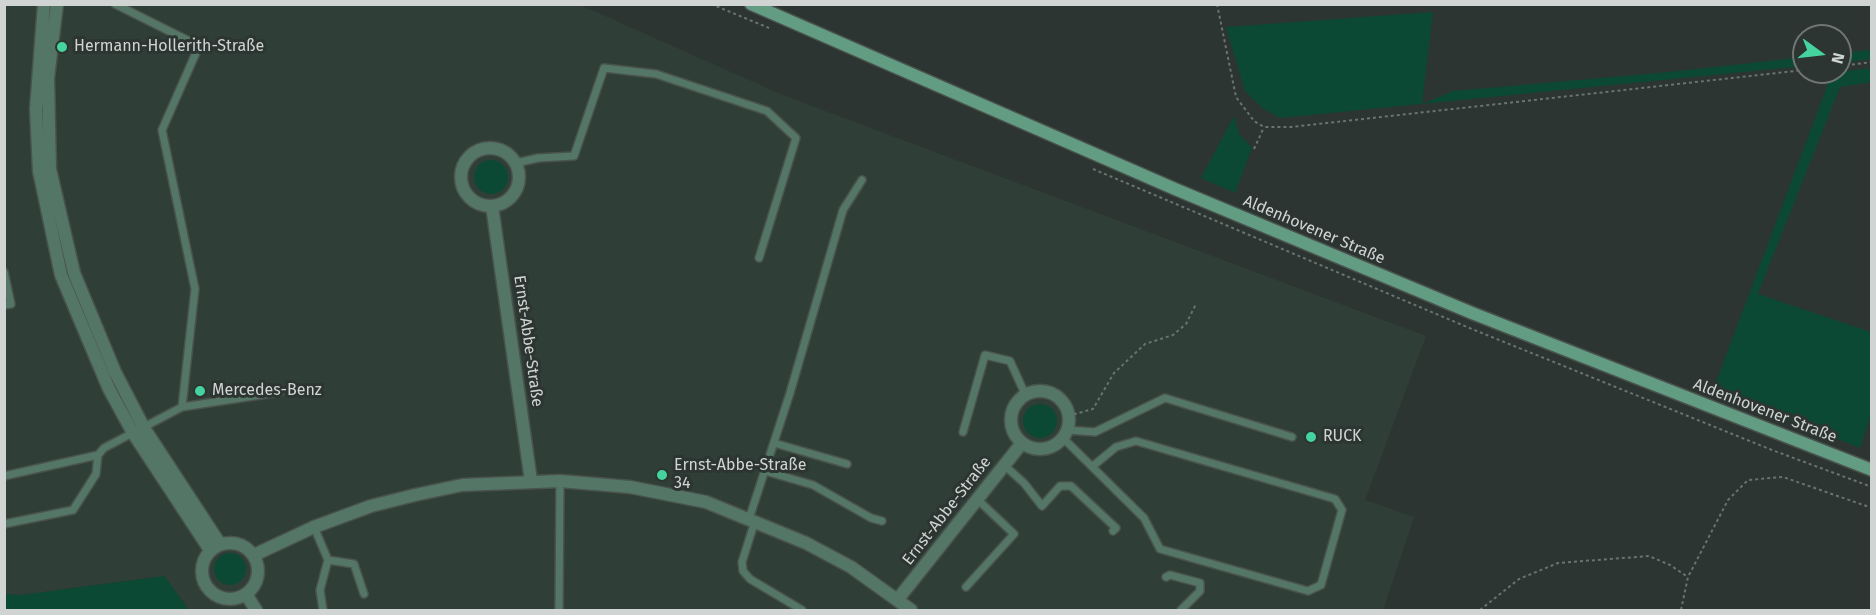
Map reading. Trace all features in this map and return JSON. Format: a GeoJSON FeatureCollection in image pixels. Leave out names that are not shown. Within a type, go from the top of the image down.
{"type":"FeatureCollection","features":[{"type":"Feature","properties":{"kind":"main road","name":"Aldenhovener Straße"},"geometry":{"type":"LineString","coordinates":[[751,4],[1164,185],[1461,309],[1872,470]]}},
{"type":"Feature","properties":{"kind":"street"},"geometry":{"type":"LineString","coordinates":[[44,4],[36,109],[39,171],[61,275],[109,389],[215,547]]}},
{"type":"Feature","properties":{"kind":"street"},"geometry":{"type":"LineString","coordinates":[[57,4],[48,78],[50,169],[74,273],[139,431]]}},
{"type":"Feature","properties":{"kind":"street"},"geometry":{"type":"LineString","coordinates":[[493,148],[502,150],[516,163],[519,172],[516,191],[501,204],[492,206],[474,201],[467,194],[461,176],[468,159],[475,152],[493,148]]}},
{"type":"Feature","properties":{"kind":"street","name":"Ernst-Abbe-Straße"},"geometry":{"type":"LineString","coordinates":[[492,206],[531,481]]}},
{"type":"Feature","properties":{"kind":"street"},"geometry":{"type":"LineString","coordinates":[[1034,392],[1052,394],[1065,407],[1068,416],[1065,434],[1057,444],[1039,449],[1022,443],[1016,436],[1011,418],[1013,409],[1026,396],[1034,392]]}},
{"type":"Feature","properties":{"kind":"street","name":"Ernst-Abbe-Straße"},"geometry":{"type":"LineString","coordinates":[[898,599],[1022,443]]}},
{"type":"Feature","properties":{"kind":"street"},"geometry":{"type":"LineString","coordinates":[[254,555],[314,527],[371,506],[415,495],[462,486],[560,481],[659,492],[706,502],[806,543],[851,567],[911,610]]}},
{"type":"Feature","properties":{"kind":"street"},"geometry":{"type":"LineString","coordinates":[[236,543],[254,555],[258,573],[256,581],[246,594],[228,599],[211,592],[202,576],[204,558],[215,547],[236,543]]}},
{"type":"Feature","properties":{"kind":"street"},"geometry":{"type":"LineString","coordinates":[[246,594],[256,610]]}},
{"type":"Feature","properties":{"kind":"lane"},"geometry":{"type":"LineString","coordinates":[[115,4],[199,45],[162,130],[195,289],[182,408]]}},
{"type":"Feature","properties":{"kind":"lane"},"geometry":{"type":"LineString","coordinates":[[516,163],[537,158],[574,156],[604,68],[656,74],[767,111],[796,138],[759,258]]}},
{"type":"Feature","properties":{"kind":"lane"},"geometry":{"type":"LineString","coordinates":[[802,610],[743,571],[742,562],[765,471],[843,210],[862,180]]}},
{"type":"Feature","properties":{"kind":"lane"},"geometry":{"type":"LineString","coordinates":[[4,272],[11,304],[4,305]]}},
{"type":"Feature","properties":{"kind":"lane"},"geometry":{"type":"LineString","coordinates":[[963,432],[985,355],[1010,361],[1026,396]]}},
{"type":"Feature","properties":{"kind":"lane"},"geometry":{"type":"LineString","coordinates":[[4,524],[73,510],[96,474],[98,455],[104,448],[182,408],[280,392]]}},
{"type":"Feature","properties":{"kind":"lane"},"geometry":{"type":"LineString","coordinates":[[1065,434],[1095,432],[1165,398],[1292,437]]}},
{"type":"Feature","properties":{"kind":"lane"},"geometry":{"type":"LineString","coordinates":[[1065,434],[1093,466],[1144,518],[1160,549],[1308,591],[1321,585],[1342,510],[1335,499],[1136,441],[1116,447],[1093,466]]}},
{"type":"Feature","properties":{"kind":"lane"},"geometry":{"type":"LineString","coordinates":[[774,443],[847,464]]}},
{"type":"Feature","properties":{"kind":"lane"},"geometry":{"type":"LineString","coordinates":[[4,476],[98,455]]}},
{"type":"Feature","properties":{"kind":"lane"},"geometry":{"type":"LineString","coordinates":[[1004,465],[1024,483],[1042,506],[1060,486],[1071,486],[1116,528],[1113,531]]}},
{"type":"Feature","properties":{"kind":"lane"},"geometry":{"type":"LineString","coordinates":[[765,471],[813,485],[882,521]]}},
{"type":"Feature","properties":{"kind":"lane"},"geometry":{"type":"LineString","coordinates":[[560,481],[560,610]]}},
{"type":"Feature","properties":{"kind":"lane"},"geometry":{"type":"LineString","coordinates":[[966,587],[1014,534],[977,499]]}},
{"type":"Feature","properties":{"kind":"lane"},"geometry":{"type":"LineString","coordinates":[[314,527],[328,560],[320,590],[322,610]]}},
{"type":"Feature","properties":{"kind":"lane"},"geometry":{"type":"LineString","coordinates":[[328,560],[354,564],[364,594]]}},
{"type":"Feature","properties":{"kind":"lane"},"geometry":{"type":"LineString","coordinates":[[1166,577],[1170,575],[1200,583],[1200,591],[1181,610]]}},
{"type":"Feature","properties":{"kind":"path"},"geometry":{"type":"LineString","coordinates":[[1217,4],[1236,97],[1254,121],[1264,127],[1291,127],[1792,71]]}},
{"type":"Feature","properties":{"kind":"path"},"geometry":{"type":"LineString","coordinates":[[1852,64],[1872,62]]}},
{"type":"Feature","properties":{"kind":"path"},"geometry":{"type":"LineString","coordinates":[[1254,149],[1264,127]]}},
{"type":"Feature","properties":{"kind":"path"},"geometry":{"type":"LineString","coordinates":[[1068,416],[1093,409],[1114,373],[1145,344],[1173,335],[1186,324],[1196,304]]}},
{"type":"Feature","properties":{"kind":"path"},"geometry":{"type":"LineString","coordinates":[[1681,610],[1688,577],[1728,500],[1748,480],[1783,477],[1872,507]]}},
{"type":"Feature","properties":{"kind":"path"},"geometry":{"type":"LineString","coordinates":[[1480,610],[1519,579],[1558,563],[1648,556],[1670,565],[1688,577]]}},
{"type":"Feature","properties":{"kind":"shaded area"},"geometry":{"type":"Polygon","coordinates":[[[5,5],[580,5],[785,96],[1426,336],[1365,500],[1414,517],[1383,610],[189,610],[164,576],[21,595],[5,594],[5,5]]]}},
{"type":"Feature","properties":{"kind":"green space"},"geometry":{"type":"Polygon","coordinates":[[[1433,12],[1422,104],[1280,118],[1262,108],[1245,91],[1226,27],[1433,12]]]}},
{"type":"Feature","properties":{"kind":"green space"},"geometry":{"type":"Polygon","coordinates":[[[1871,50],[1871,59],[1852,61],[1852,52],[1871,50]]]}},
{"type":"Feature","properties":{"kind":"green space"},"geometry":{"type":"Polygon","coordinates":[[[1792,58],[1792,67],[1422,104],[1453,91],[1669,72],[1792,58]]]}},
{"type":"Feature","properties":{"kind":"green space"},"geometry":{"type":"Polygon","coordinates":[[[1871,68],[1871,82],[1840,87],[1758,294],[1871,332],[1871,414],[1860,448],[1713,390],[1828,84],[1852,84],[1852,70],[1871,68]]]}},
{"type":"Feature","properties":{"kind":"green space"},"geometry":{"type":"Polygon","coordinates":[[[1234,116],[1239,134],[1252,148],[1235,193],[1201,178],[1234,116]]]}},
{"type":"Feature","properties":{"kind":"green space"},"geometry":{"type":"Polygon","coordinates":[[[491,160],[503,165],[508,177],[503,189],[491,194],[479,189],[474,177],[479,165],[491,160]]]}},
{"type":"Feature","properties":{"kind":"green space"},"geometry":{"type":"Polygon","coordinates":[[[1040,404],[1052,409],[1057,421],[1052,433],[1040,438],[1028,433],[1023,421],[1028,409],[1040,404]]]}},
{"type":"Feature","properties":{"kind":"green space"},"geometry":{"type":"Polygon","coordinates":[[[230,553],[241,558],[246,569],[241,580],[230,585],[219,580],[214,569],[219,558],[230,553]]]}},
{"type":"Feature","properties":{"kind":"green space"},"geometry":{"type":"Polygon","coordinates":[[[164,576],[189,610],[5,610],[5,594],[21,595],[164,576]]]}},
{"type":"Feature","properties":{"kind":"place","name":"Hermann-Hollerith-Straße"},"geometry":{"type":"Point","coordinates":[62,47]}},
{"type":"Feature","properties":{"kind":"place","name":"Mercedes-Benz"},"geometry":{"type":"Point","coordinates":[200,391]}},
{"type":"Feature","properties":{"kind":"place","name":"RUCK"},"geometry":{"type":"Point","coordinates":[1311,437]}},
{"type":"Feature","properties":{"kind":"place","name":"Ernst-Abbe-Straße 34"},"geometry":{"type":"Point","coordinates":[662,475]}}]}
